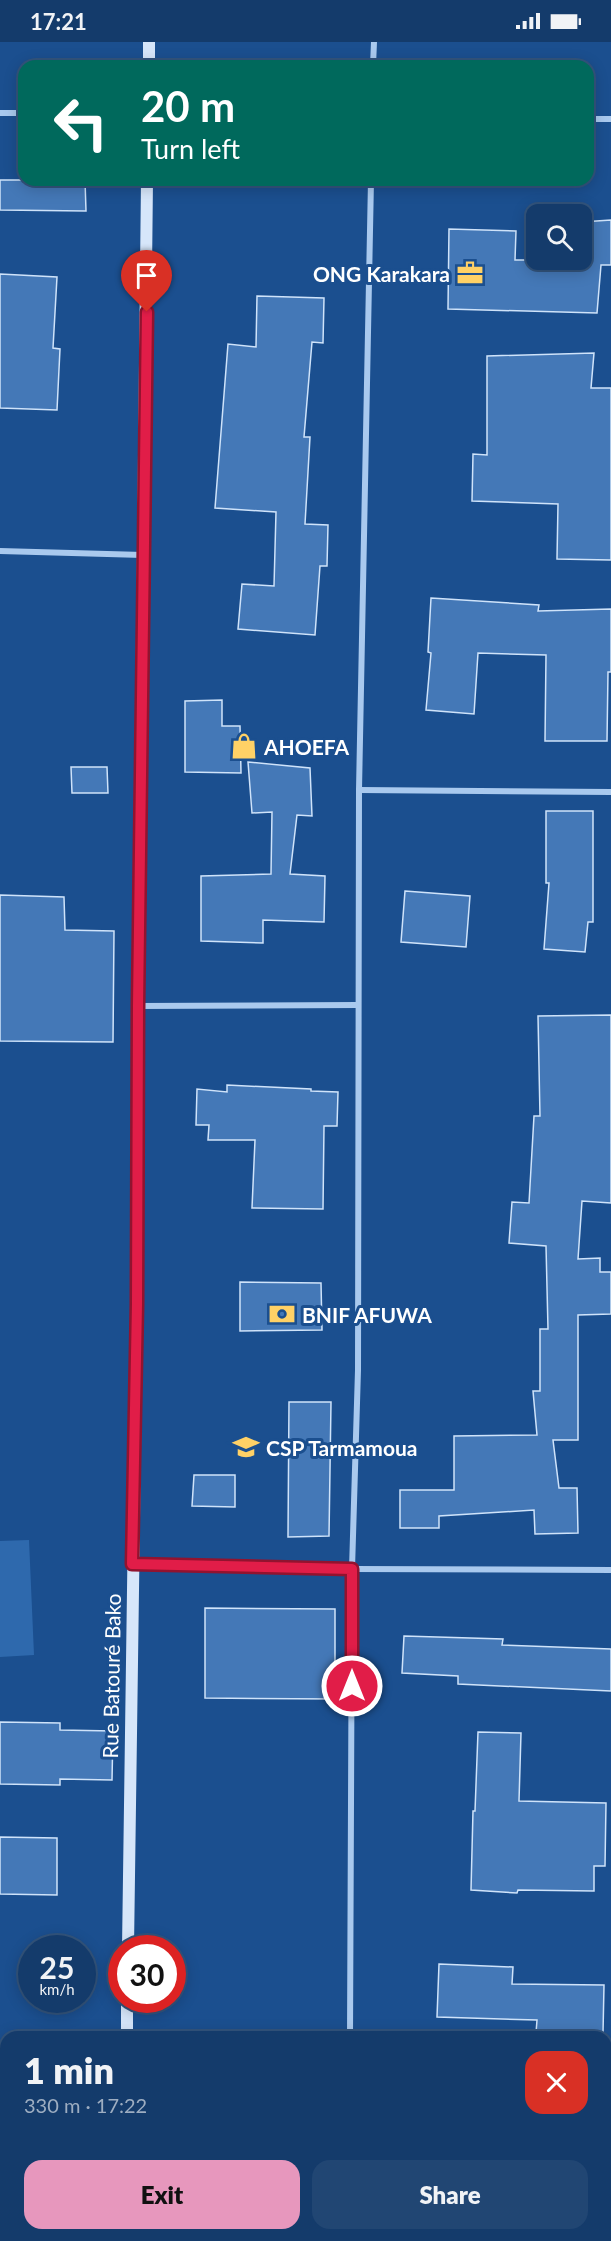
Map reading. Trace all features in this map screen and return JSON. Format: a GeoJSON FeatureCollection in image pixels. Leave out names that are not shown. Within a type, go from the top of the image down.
{"type":"FeatureCollection","features":[{"type":"Feature","properties":{"kind":"main road"},"geometry":{"type":"LineString","coordinates":[[149,42],[149,60]]}},
{"type":"Feature","properties":{"kind":"main road","name":"Rue Batouré Bako"},"geometry":{"type":"LineString","coordinates":[[128,1935],[137,1304],[147,186]]}},
{"type":"Feature","properties":{"kind":"main road"},"geometry":{"type":"LineString","coordinates":[[127,2013],[127,2031]]}},
{"type":"Feature","properties":{"kind":"street"},"geometry":{"type":"LineString","coordinates":[[374,42],[374,60]]}},
{"type":"Feature","properties":{"kind":"street"},"geometry":{"type":"LineString","coordinates":[[0,113],[18,113]]}},
{"type":"Feature","properties":{"kind":"street"},"geometry":{"type":"LineString","coordinates":[[594,119],[611,119]]}},
{"type":"Feature","properties":{"kind":"street"},"geometry":{"type":"LineString","coordinates":[[350,2031],[352,1569],[358,1370],[359,790],[371,186]]}},
{"type":"Feature","properties":{"kind":"street"},"geometry":{"type":"LineString","coordinates":[[0,551],[143,555]]}},
{"type":"Feature","properties":{"kind":"street"},"geometry":{"type":"LineString","coordinates":[[359,790],[611,792]]}},
{"type":"Feature","properties":{"kind":"street"},"geometry":{"type":"LineString","coordinates":[[138,1006],[358,1005]]}},
{"type":"Feature","properties":{"kind":"street"},"geometry":{"type":"LineString","coordinates":[[132,1564],[352,1569],[611,1570]]}},
{"type":"Feature","properties":{"kind":"shaded area"},"geometry":{"type":"Polygon","coordinates":[[[29,1540],[34,1655],[0,1657],[0,1541],[29,1540]]]}},
{"type":"Feature","properties":{"kind":"building"},"geometry":{"type":"Polygon","coordinates":[[[0,180],[18,180],[18,186],[85,186],[86,211],[0,210],[0,180]]]}},
{"type":"Feature","properties":{"kind":"building"},"geometry":{"type":"Polygon","coordinates":[[[611,220],[611,265],[601,265],[597,313],[448,309],[449,229],[516,231],[515,260],[526,260],[526,270],[592,270],[592,221],[611,220]]]}},
{"type":"Feature","properties":{"kind":"building"},"geometry":{"type":"Polygon","coordinates":[[[0,274],[57,277],[53,348],[60,349],[57,410],[0,408],[0,274]]]}},
{"type":"Feature","properties":{"kind":"building"},"geometry":{"type":"Polygon","coordinates":[[[257,296],[324,298],[323,343],[312,342],[304,437],[310,437],[305,524],[328,525],[327,566],[320,566],[315,635],[238,629],[242,584],[274,586],[276,512],[215,508],[228,344],[256,347],[257,296]]]}},
{"type":"Feature","properties":{"kind":"building"},"geometry":{"type":"Polygon","coordinates":[[[594,353],[591,388],[611,388],[611,560],[557,559],[558,504],[472,501],[473,454],[487,455],[487,356],[594,353]]]}},
{"type":"Feature","properties":{"kind":"building"},"geometry":{"type":"Polygon","coordinates":[[[431,598],[539,605],[538,611],[611,609],[611,672],[608,672],[607,741],[545,741],[546,655],[478,653],[474,714],[426,710],[431,653],[428,652],[431,598]]]}},
{"type":"Feature","properties":{"kind":"building"},"geometry":{"type":"Polygon","coordinates":[[[222,700],[222,726],[240,726],[241,773],[185,772],[185,701],[222,700]]]}},
{"type":"Feature","properties":{"kind":"building"},"geometry":{"type":"Polygon","coordinates":[[[248,762],[310,768],[312,816],[297,815],[290,874],[325,876],[324,922],[263,920],[263,943],[201,941],[201,876],[271,874],[272,812],[252,813],[248,762]]]}},
{"type":"Feature","properties":{"kind":"building"},"geometry":{"type":"Polygon","coordinates":[[[71,767],[107,767],[108,793],[72,793],[71,767]]]}},
{"type":"Feature","properties":{"kind":"building"},"geometry":{"type":"Polygon","coordinates":[[[546,811],[593,811],[593,922],[588,922],[585,952],[544,949],[549,883],[546,883],[546,811]]]}},
{"type":"Feature","properties":{"kind":"building"},"geometry":{"type":"Polygon","coordinates":[[[405,891],[470,896],[466,947],[401,942],[405,891]]]}},
{"type":"Feature","properties":{"kind":"building"},"geometry":{"type":"Polygon","coordinates":[[[0,895],[64,897],[65,930],[114,931],[113,1042],[0,1041],[0,895]]]}},
{"type":"Feature","properties":{"kind":"building"},"geometry":{"type":"Polygon","coordinates":[[[611,1015],[611,1203],[582,1201],[578,1259],[600,1258],[600,1272],[611,1272],[611,1314],[578,1315],[578,1440],[553,1440],[559,1488],[577,1488],[578,1533],[535,1534],[534,1510],[439,1516],[439,1528],[400,1528],[400,1490],[454,1490],[454,1436],[537,1435],[533,1391],[540,1391],[540,1329],[548,1329],[546,1246],[509,1243],[512,1202],[529,1203],[534,1116],[540,1116],[538,1016],[611,1015]]]}},
{"type":"Feature","properties":{"kind":"building"},"geometry":{"type":"Polygon","coordinates":[[[227,1085],[338,1092],[337,1126],[324,1126],[323,1209],[252,1208],[255,1140],[208,1140],[209,1125],[196,1125],[197,1089],[227,1092],[227,1085]]]}},
{"type":"Feature","properties":{"kind":"building"},"geometry":{"type":"Polygon","coordinates":[[[240,1282],[321,1283],[322,1330],[240,1331],[240,1282]]]}},
{"type":"Feature","properties":{"kind":"building"},"geometry":{"type":"Polygon","coordinates":[[[289,1402],[331,1402],[329,1536],[288,1537],[289,1402]]]}},
{"type":"Feature","properties":{"kind":"building"},"geometry":{"type":"Polygon","coordinates":[[[194,1475],[235,1475],[235,1507],[192,1506],[194,1475]]]}},
{"type":"Feature","properties":{"kind":"building"},"geometry":{"type":"Polygon","coordinates":[[[205,1608],[335,1609],[335,1699],[205,1698],[205,1608]]]}},
{"type":"Feature","properties":{"kind":"building"},"geometry":{"type":"Polygon","coordinates":[[[404,1636],[503,1639],[502,1645],[611,1649],[611,1691],[458,1684],[458,1676],[402,1673],[404,1636]]]}},
{"type":"Feature","properties":{"kind":"building"},"geometry":{"type":"Polygon","coordinates":[[[0,1722],[60,1723],[60,1730],[113,1731],[112,1780],[60,1779],[60,1785],[0,1784],[0,1722]]]}},
{"type":"Feature","properties":{"kind":"building"},"geometry":{"type":"Polygon","coordinates":[[[478,1732],[521,1733],[519,1801],[606,1803],[605,1866],[594,1866],[594,1891],[518,1890],[517,1893],[471,1890],[478,1732]]]}},
{"type":"Feature","properties":{"kind":"building"},"geometry":{"type":"Polygon","coordinates":[[[0,1837],[57,1838],[57,1895],[0,1894],[0,1837]]]}},
{"type":"Feature","properties":{"kind":"building"},"geometry":{"type":"Polygon","coordinates":[[[439,1964],[513,1967],[512,1984],[604,1985],[603,2031],[536,2031],[537,2020],[437,2017],[439,1964]]]}},
{"type":"Feature","properties":{"kind":"place","name":"ONG Karakara"},"geometry":{"type":"Point","coordinates":[470,273]}},
{"type":"Feature","properties":{"kind":"place","name":"AHOEFA"},"geometry":{"type":"Point","coordinates":[244,746]}},
{"type":"Feature","properties":{"kind":"place","name":"BNIF AFUWA"},"geometry":{"type":"Point","coordinates":[282,1314]}},
{"type":"Feature","properties":{"kind":"place","name":"CSP Tarmamoua"},"geometry":{"type":"Point","coordinates":[246,1447]}},
{"type":"Feature","properties":{"kind":"route"},"geometry":{"type":"LineString","coordinates":[[147,312],[138,1006],[137,1304],[132,1564],[352,1569],[352,1686]]}}]}
